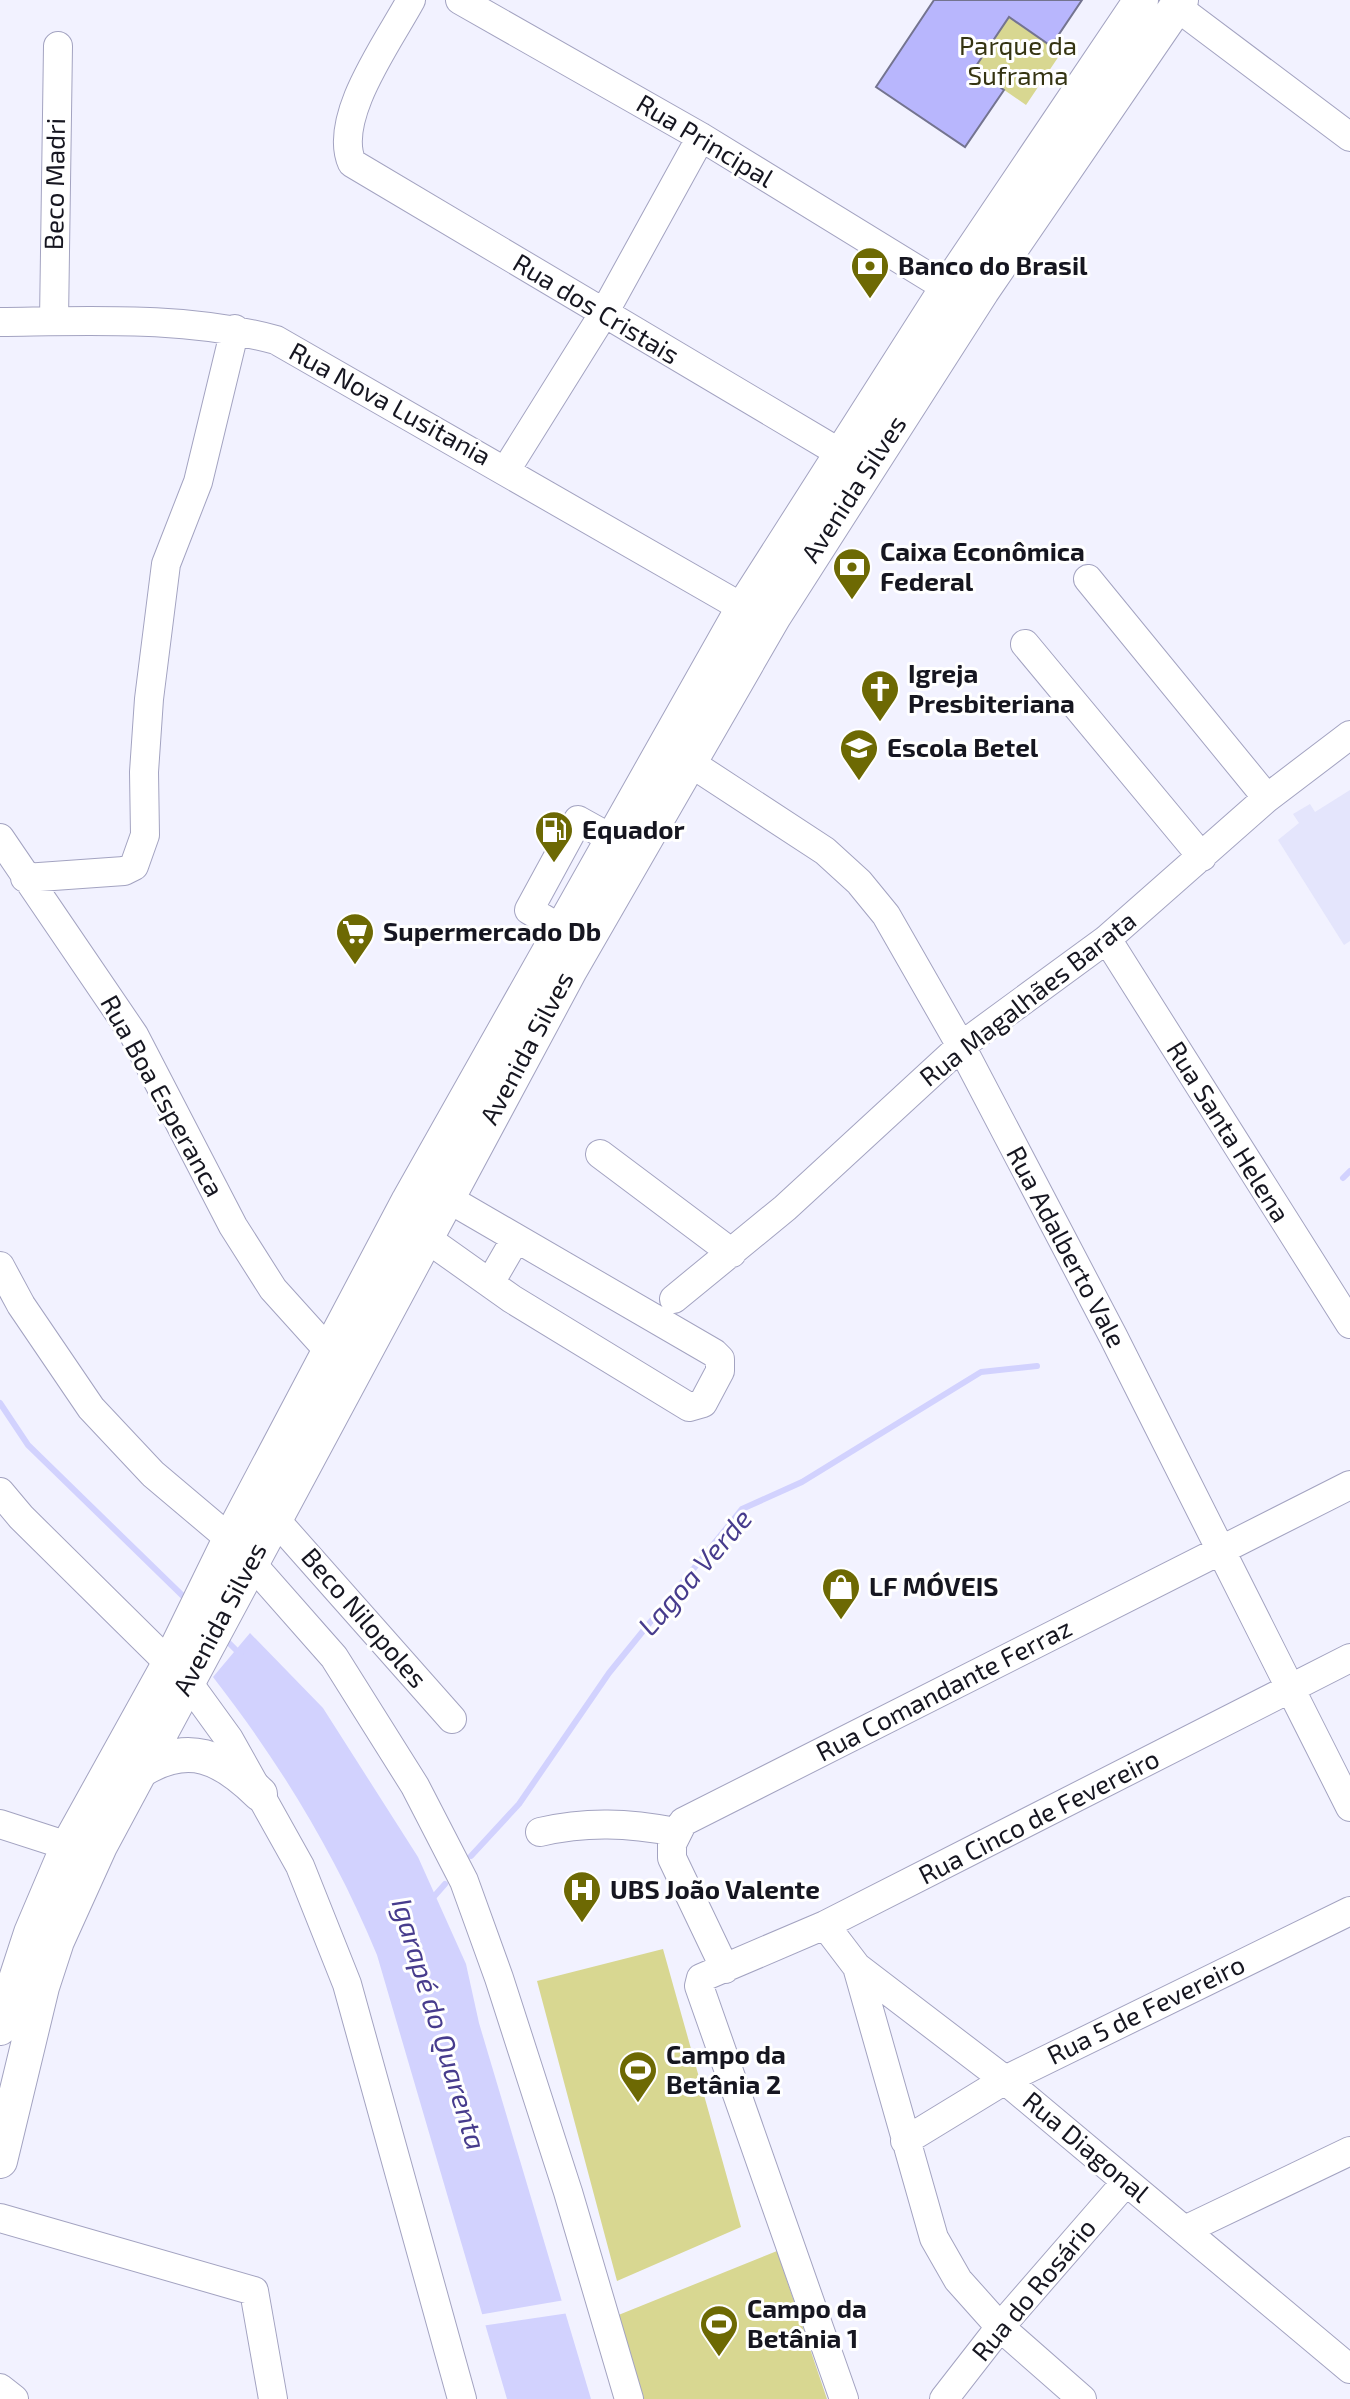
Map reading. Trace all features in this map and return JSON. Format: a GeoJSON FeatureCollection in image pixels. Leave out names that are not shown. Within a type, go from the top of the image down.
{"type":"FeatureCollection","features":[{"type":"Feature","properties":{"kind":"main road","name":"Avenida Silves"},"geometry":{"type":"LineString","coordinates":[[0,2161],[10,2033],[31,1933],[68,1846],[181,1666],[240,1550],[328,1350],[743,608],[947,288],[1141,0]]}},
{"type":"Feature","properties":{"kind":"main road","name":"Avenida Silves"},"geometry":{"type":"LineString","coordinates":[[240,1550],[274,1518],[570,970],[774,616],[877,453],[1179,3]]}},
{"type":"Feature","properties":{"kind":"main road","name":"Avenida Silves"},"geometry":{"type":"LineString","coordinates":[[10,2033],[57,1941],[100,1846],[140,1771],[181,1666]]}},
{"type":"Feature","properties":{"kind":"main road"},"geometry":{"type":"LineString","coordinates":[[140,1771],[160,1759],[182,1754],[205,1756],[240,1774],[260,1794]]}},
{"type":"Feature","properties":{"kind":"street","name":"Rua dos Cristais"},"geometry":{"type":"LineString","coordinates":[[411,0],[356,103],[346,133],[346,150],[352,163],[840,453]]}},
{"type":"Feature","properties":{"kind":"street","name":"Rua Principal"},"geometry":{"type":"LineString","coordinates":[[460,0],[701,137],[947,288]]}},
{"type":"Feature","properties":{"kind":"street"},"geometry":{"type":"LineString","coordinates":[[1179,3],[1350,137]]}},
{"type":"Feature","properties":{"kind":"street","name":"Beco Madri"},"geometry":{"type":"LineString","coordinates":[[54,321],[58,46]]}},
{"type":"Feature","properties":{"kind":"street"},"geometry":{"type":"LineString","coordinates":[[506,470],[604,313],[701,137]]}},
{"type":"Feature","properties":{"kind":"street","name":"Rua Nova Lusitania"},"geometry":{"type":"LineString","coordinates":[[0,322],[160,323],[235,329],[288,347],[743,608]]}},
{"type":"Feature","properties":{"kind":"street"},"geometry":{"type":"LineString","coordinates":[[25,878],[124,871],[134,866],[141,854],[145,835],[144,772],[149,699],[166,564],[198,482],[235,329]]}},
{"type":"Feature","properties":{"kind":"street"},"geometry":{"type":"LineString","coordinates":[[1088,579],[1267,798]]}},
{"type":"Feature","properties":{"kind":"street"},"geometry":{"type":"LineString","coordinates":[[1025,644],[1202,857]]}},
{"type":"Feature","properties":{"kind":"street","name":"Rua Magalhães Barata"},"geometry":{"type":"LineString","coordinates":[[674,1299],[732,1253],[961,1046],[1107,939],[1267,798],[1350,735]]}},
{"type":"Feature","properties":{"kind":"street","name":"Rua Adalberto Vale"},"geometry":{"type":"LineString","coordinates":[[689,762],[825,851],[859,882],[886,915],[961,1046],[1223,1550],[1350,1807]]}},
{"type":"Feature","properties":{"kind":"street","name":"Rua Boa Esperanca"},"geometry":{"type":"LineString","coordinates":[[0,838],[134,1035],[233,1226],[273,1289],[328,1350]]}},
{"type":"Feature","properties":{"kind":"street","name":"Rua Santa Helena"},"geometry":{"type":"LineString","coordinates":[[1107,939],[1350,1324]]}},
{"type":"Feature","properties":{"kind":"street"},"geometry":{"type":"LineString","coordinates":[[600,1154],[732,1253]]}},
{"type":"Feature","properties":{"kind":"street"},"geometry":{"type":"LineString","coordinates":[[426,1238],[490,1283],[689,1407],[703,1403],[720,1371],[720,1359],[714,1353],[447,1198]]}},
{"type":"Feature","properties":{"kind":"street"},"geometry":{"type":"LineString","coordinates":[[490,1283],[516,1238]]}},
{"type":"Feature","properties":{"kind":"street"},"geometry":{"type":"LineString","coordinates":[[0,1266],[21,1305],[91,1408],[153,1474],[240,1550],[334,1657],[415,1786],[464,1881],[568,2192],[629,2399]]}},
{"type":"Feature","properties":{"kind":"street","name":"Rua Comandante Ferraz"},"geometry":{"type":"LineString","coordinates":[[676,1832],[683,1822],[1350,1485]]}},
{"type":"Feature","properties":{"kind":"street"},"geometry":{"type":"LineString","coordinates":[[0,1492],[21,1517],[181,1666],[229,1739],[300,1866],[347,1984],[462,2399]]}},
{"type":"Feature","properties":{"kind":"street","name":"Beco Nilopoles"},"geometry":{"type":"LineString","coordinates":[[274,1518],[452,1719]]}},
{"type":"Feature","properties":{"kind":"street","name":"Rua Cinco de Fevereiro"},"geometry":{"type":"LineString","coordinates":[[725,1969],[825,1925],[1350,1658]]}},
{"type":"Feature","properties":{"kind":"street"},"geometry":{"type":"LineString","coordinates":[[540,1832],[592,1823],[625,1822],[676,1832],[672,1858],[725,1969],[701,1978],[699,1986],[844,2399]]}},
{"type":"Feature","properties":{"kind":"street"},"geometry":{"type":"LineString","coordinates":[[0,1824],[68,1846]]}},
{"type":"Feature","properties":{"kind":"street","name":"Rua 5 de Fevereiro"},"geometry":{"type":"LineString","coordinates":[[905,2141],[1005,2080],[1350,1911]]}},
{"type":"Feature","properties":{"kind":"street","name":"Rua Diagonal"},"geometry":{"type":"LineString","coordinates":[[825,1925],[857,1967],[1005,2080],[1187,2229],[1350,2369]]}},
{"type":"Feature","properties":{"kind":"street"},"geometry":{"type":"LineString","coordinates":[[857,1967],[934,2238],[958,2280],[1000,2327],[1082,2399]]}},
{"type":"Feature","properties":{"kind":"street"},"geometry":{"type":"LineString","coordinates":[[1187,2229],[1350,2151]]}},
{"type":"Feature","properties":{"kind":"street","name":"Rua do Rosário"},"geometry":{"type":"LineString","coordinates":[[944,2399],[1000,2327],[1126,2182]]}},
{"type":"Feature","properties":{"kind":"street"},"geometry":{"type":"LineString","coordinates":[[0,2218],[254,2291],[273,2399]]}},
{"type":"Feature","properties":{"kind":"street"},"geometry":{"type":"LineString","coordinates":[[0,2388],[14,2399]]}},
{"type":"Feature","properties":{"kind":"shaded area"},"geometry":{"type":"Polygon","coordinates":[[[1350,790],[1350,941],[1344,945],[1278,840],[1299,823],[1293,814],[1310,804],[1315,812],[1350,790]]]}},
{"type":"Feature","properties":{"kind":"green space","name":"Parque da Suframa"},"geometry":{"type":"Polygon","coordinates":[[[1009,17],[1061,53],[1026,105],[974,69],[1009,17]]]}},
{"type":"Feature","properties":{"kind":"green space","name":"Campo da Betânia 2"},"geometry":{"type":"Polygon","coordinates":[[[663,1949],[741,2227],[617,2281],[537,1981],[663,1949]]]}},
{"type":"Feature","properties":{"kind":"green space","name":"Campo da Betânia 1"},"geometry":{"type":"Polygon","coordinates":[[[777,2251],[827,2399],[637,2399],[611,2318],[777,2251]]]}},
{"type":"Feature","properties":{"kind":"water"},"geometry":{"type":"Polygon","coordinates":[[[250,1633],[323,1708],[418,1857],[466,1964],[479,2023],[591,2399],[507,2399],[377,1955],[344,1881],[305,1811],[284,1776],[213,1677],[250,1633]]]}},
{"type":"Feature","properties":{"kind":"pier"},"geometry":{"type":"Polygon","coordinates":[[[565,2300],[569,2313],[481,2326],[478,2315],[565,2300]]]}},
{"type":"Feature","properties":{"kind":"building"},"geometry":{"type":"Polygon","coordinates":[[[934,0],[1082,0],[1051,46],[1009,17],[974,69],[1004,90],[965,147],[876,87],[934,0]]]}},
{"type":"Feature","properties":{"kind":"waterway","name":"Lagoa Verde"},"geometry":{"type":"LineString","coordinates":[[1343,1178],[1350,1171]]}},
{"type":"Feature","properties":{"kind":"waterway","name":"Lagoa Verde"},"geometry":{"type":"LineString","coordinates":[[471,1856],[519,1804],[609,1673],[742,1509],[802,1482],[981,1372],[1037,1366]]}},
{"type":"Feature","properties":{"kind":"waterway","name":"Igarapé do Quarenta"},"geometry":{"type":"LineString","coordinates":[[0,1403],[28,1445],[187,1600]]}},
{"type":"Feature","properties":{"kind":"waterway","name":"Igarapé do Quarenta"},"geometry":{"type":"LineString","coordinates":[[223,1637],[240,1654]]}},
{"type":"Feature","properties":{"kind":"waterway","name":"Lagoa Verde"},"geometry":{"type":"LineString","coordinates":[[431,1900],[445,1884]]}},
{"type":"Feature","properties":{"kind":"place","name":"Banco do Brasil"},"geometry":{"type":"Point","coordinates":[870,300]}},
{"type":"Feature","properties":{"kind":"place","name":"Caixa Econômica Federal"},"geometry":{"type":"Point","coordinates":[852,601]}},
{"type":"Feature","properties":{"kind":"place","name":"Igreja Presbiteriana"},"geometry":{"type":"Point","coordinates":[880,723]}},
{"type":"Feature","properties":{"kind":"place","name":"Escola Betel"},"geometry":{"type":"Point","coordinates":[859,782]}},
{"type":"Feature","properties":{"kind":"place","name":"Equador"},"geometry":{"type":"Point","coordinates":[554,864]}},
{"type":"Feature","properties":{"kind":"place","name":"Supermercado Db"},"geometry":{"type":"Point","coordinates":[355,966]}},
{"type":"Feature","properties":{"kind":"place","name":"LF MÓVEIS"},"geometry":{"type":"Point","coordinates":[841,1621]}},
{"type":"Feature","properties":{"kind":"place","name":"UBS João Valente"},"geometry":{"type":"Point","coordinates":[582,1924]}},
{"type":"Feature","properties":{"kind":"place","name":"Campo da Betânia 2"},"geometry":{"type":"Point","coordinates":[638,2104]}},
{"type":"Feature","properties":{"kind":"place","name":"Campo da Betânia 1"},"geometry":{"type":"Point","coordinates":[719,2358]}}]}
